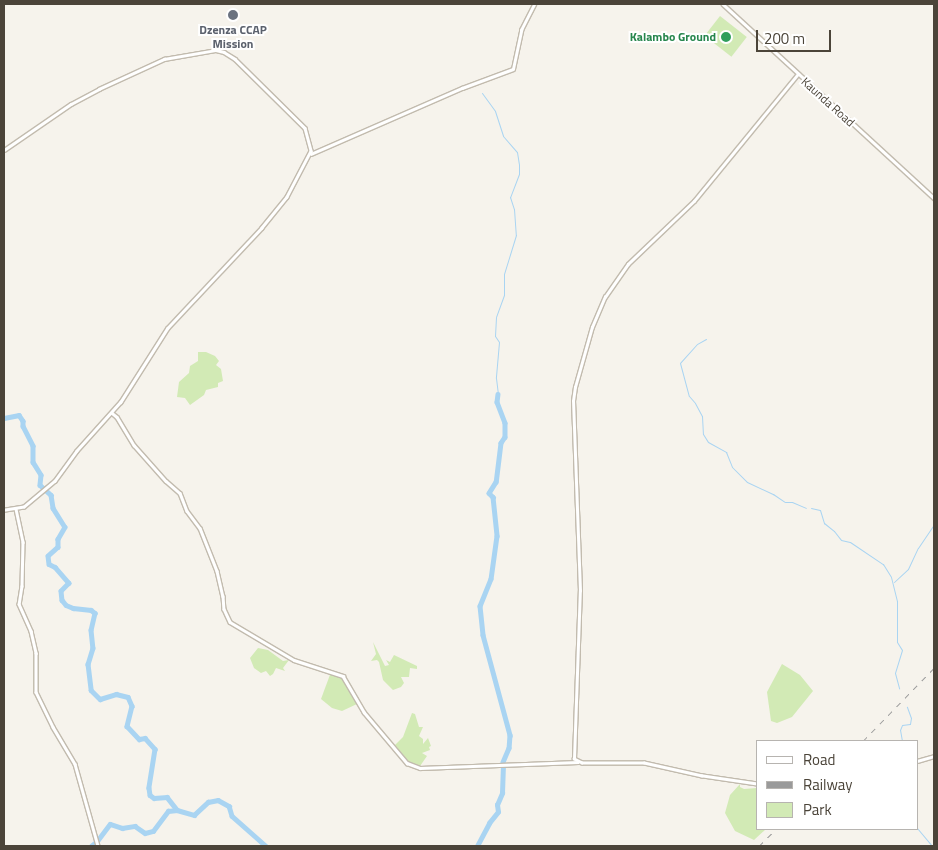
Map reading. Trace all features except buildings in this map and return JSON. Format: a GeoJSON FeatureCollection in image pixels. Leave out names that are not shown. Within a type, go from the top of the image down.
{"type":"FeatureCollection","features":[{"type":"Feature","properties":{"kind":"street"},"geometry":{"type":"LineString","coordinates":[[310,155],[462,88],[513,69],[521,30],[534,4]]}},
{"type":"Feature","properties":{"kind":"street","name":"Kaunda Road"},"geometry":{"type":"LineString","coordinates":[[722,4],[934,198]]}},
{"type":"Feature","properties":{"kind":"street"},"geometry":{"type":"LineString","coordinates":[[4,150],[71,104],[99,89],[164,59],[216,50],[224,52],[235,59],[305,128],[310,147],[310,155],[291,193],[262,228],[165,332],[112,413],[77,451],[50,486],[24,507],[4,510]]}},
{"type":"Feature","properties":{"kind":"street"},"geometry":{"type":"LineString","coordinates":[[578,762],[574,757],[580,591],[573,401],[574,387],[592,327],[605,297],[628,264],[694,201],[798,74]]}},
{"type":"Feature","properties":{"kind":"street"},"geometry":{"type":"LineString","coordinates":[[112,413],[134,444],[166,482],[179,492],[187,511],[200,528],[217,571],[224,609],[230,622],[294,660],[343,676],[364,712],[407,763],[420,768],[534,762],[644,763],[702,776],[756,784]]}},
{"type":"Feature","properties":{"kind":"street"},"geometry":{"type":"LineString","coordinates":[[16,509],[23,542],[22,586],[19,604],[30,631],[36,653],[36,692],[78,772],[98,846]]}},
{"type":"Feature","properties":{"kind":"street"},"geometry":{"type":"LineString","coordinates":[[918,761],[934,756]]}},
{"type":"Feature","properties":{"kind":"green space","name":"Kalambo Ground"},"geometry":{"type":"Polygon","coordinates":[[[720,16],[747,37],[731,57],[705,36],[720,16]]]}},
{"type":"Feature","properties":{"kind":"green space"},"geometry":{"type":"Polygon","coordinates":[[[198,352],[206,352],[215,356],[219,361],[216,365],[221,369],[223,381],[218,383],[218,387],[206,390],[204,395],[190,405],[185,398],[177,397],[179,382],[189,373],[190,366],[198,361],[198,352]]]}},
{"type":"Feature","properties":{"kind":"green space"},"geometry":{"type":"Polygon","coordinates":[[[373,642],[385,666],[389,665],[386,660],[390,662],[394,655],[417,666],[417,669],[410,668],[409,677],[401,677],[404,683],[401,687],[393,690],[383,680],[379,662],[377,660],[371,661],[376,654],[373,642]]]}},
{"type":"Feature","properties":{"kind":"green space"},"geometry":{"type":"Polygon","coordinates":[[[258,648],[268,650],[283,661],[289,660],[283,668],[285,671],[276,668],[270,676],[266,671],[261,673],[254,668],[250,658],[258,648]]]}},
{"type":"Feature","properties":{"kind":"green space"},"geometry":{"type":"Polygon","coordinates":[[[782,664],[800,675],[813,691],[792,717],[777,723],[771,721],[767,692],[782,664]]]}},
{"type":"Feature","properties":{"kind":"green space"},"geometry":{"type":"Polygon","coordinates":[[[331,672],[346,681],[357,704],[342,711],[332,708],[321,699],[331,672]]]}},
{"type":"Feature","properties":{"kind":"green space"},"geometry":{"type":"Polygon","coordinates":[[[412,713],[415,714],[419,727],[423,727],[419,736],[423,739],[423,744],[428,738],[431,746],[429,747],[430,750],[422,753],[427,756],[418,769],[414,769],[395,745],[403,737],[412,713]]]}},
{"type":"Feature","properties":{"kind":"green space"},"geometry":{"type":"Polygon","coordinates":[[[740,784],[740,787],[744,789],[756,788],[756,830],[765,830],[754,840],[735,831],[725,813],[730,795],[740,784]]]}},
{"type":"Feature","properties":{"kind":"waterway"},"geometry":{"type":"LineString","coordinates":[[482,93],[495,111],[503,136],[517,152],[519,164],[519,174],[510,197],[514,209],[516,235],[504,274],[504,295],[496,317],[495,336],[499,342],[496,378],[498,394]]}},
{"type":"Feature","properties":{"kind":"waterway"},"geometry":{"type":"LineString","coordinates":[[706,339],[697,344],[680,363],[689,396],[702,416],[703,434],[708,442],[726,452],[732,467],[747,482],[785,502],[792,502],[806,508]]}},
{"type":"Feature","properties":{"kind":"waterway"},"geometry":{"type":"LineString","coordinates":[[498,394],[497,402],[505,423],[505,437],[501,443],[496,482],[489,493],[493,497],[497,536],[491,579],[480,606],[483,635],[510,735],[509,748],[503,762]]}},
{"type":"Feature","properties":{"kind":"waterway"},"geometry":{"type":"LineString","coordinates":[[4,418],[19,415],[23,421],[23,426],[33,446],[33,462],[41,475],[40,485],[51,495],[53,508],[65,527],[58,539],[58,547],[48,556],[49,564],[55,567],[69,583],[61,591],[62,600],[66,605],[73,608],[91,610],[95,613],[91,630],[93,648],[88,664],[91,690],[100,699],[116,694],[128,697],[132,706],[127,726],[139,739],[145,738],[155,749],[149,788],[150,795],[154,798],[167,797],[177,810],[194,815],[208,802],[218,800],[229,806],[232,816],[266,846]]}},
{"type":"Feature","properties":{"kind":"waterway"},"geometry":{"type":"LineString","coordinates":[[811,508],[820,510],[824,523],[841,540],[850,542],[883,564],[891,577],[897,601],[897,642],[902,650],[895,673],[899,688]]}},
{"type":"Feature","properties":{"kind":"waterway"},"geometry":{"type":"LineString","coordinates":[[894,582],[908,569],[918,548],[934,524]]}},
{"type":"Feature","properties":{"kind":"waterway"},"geometry":{"type":"LineString","coordinates":[[902,740],[900,730],[902,725],[910,724],[911,718],[907,707]]}},
{"type":"Feature","properties":{"kind":"waterway"},"geometry":{"type":"LineString","coordinates":[[477,846],[489,823],[498,812],[497,805],[502,793],[503,765]]}},
{"type":"Feature","properties":{"kind":"waterway"},"geometry":{"type":"LineString","coordinates":[[97,841],[110,824],[122,828],[135,826],[145,833],[153,831],[168,811],[177,810]]}},
{"type":"Feature","properties":{"kind":"waterway"},"geometry":{"type":"LineString","coordinates":[[918,829],[932,846]]}},
{"type":"Feature","properties":{"kind":"waterway"},"geometry":{"type":"LineString","coordinates":[[91,846],[96,842]]}},
{"type":"Feature","properties":{"kind":"railway"},"geometry":{"type":"LineString","coordinates":[[864,740],[934,668]]}},
{"type":"Feature","properties":{"kind":"railway"},"geometry":{"type":"LineString","coordinates":[[759,846],[775,830]]}},
{"type":"Feature","properties":{"kind":"place","name":"Dzenza CCAP Mission"},"geometry":{"type":"Point","coordinates":[233,15]}},
{"type":"Feature","properties":{"kind":"place","name":"Kalambo Ground"},"geometry":{"type":"Point","coordinates":[726,37]}}]}
